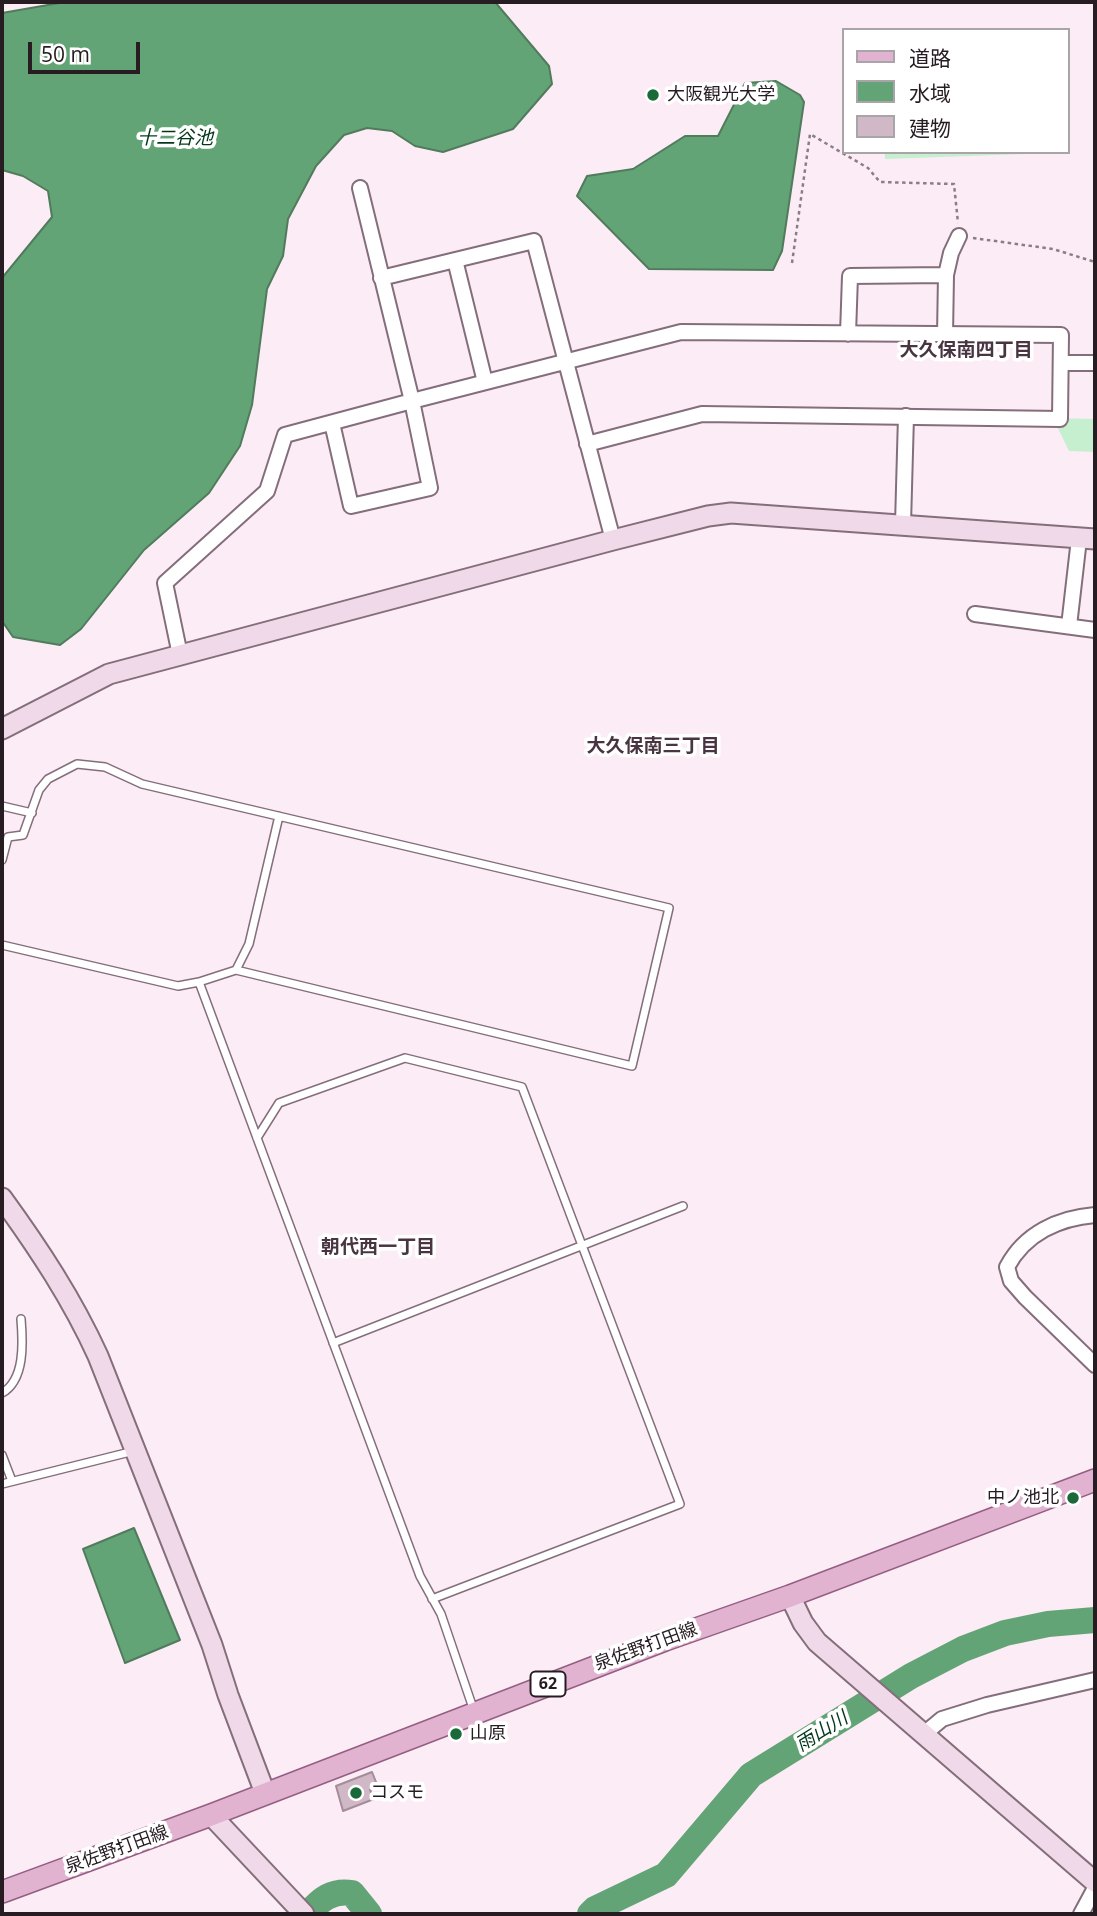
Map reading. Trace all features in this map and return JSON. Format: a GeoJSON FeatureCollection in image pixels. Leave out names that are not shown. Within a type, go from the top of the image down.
{"type":"FeatureCollection","features":[{"type":"Feature","properties":{"kind":"main road","name":"泉佐野打田線"},"geometry":{"type":"LineString","coordinates":[[2,1892],[1095,1480]]}},
{"type":"Feature","properties":{"kind":"street"},"geometry":{"type":"LineString","coordinates":[[332,423],[351,506],[430,488],[412,401],[360,188]]}},
{"type":"Feature","properties":{"kind":"street"},"geometry":{"type":"LineString","coordinates":[[945,335],[946,275],[951,253],[959,236]]}},
{"type":"Feature","properties":{"kind":"street"},"geometry":{"type":"LineString","coordinates":[[381,278],[534,241],[613,540]]}},
{"type":"Feature","properties":{"kind":"street"},"geometry":{"type":"LineString","coordinates":[[455,260],[485,382]]}},
{"type":"Feature","properties":{"kind":"street"},"geometry":{"type":"LineString","coordinates":[[848,334],[850,276],[946,275]]}},
{"type":"Feature","properties":{"kind":"street"},"geometry":{"type":"LineString","coordinates":[[180,655],[164,583],[267,491],[285,435],[681,332],[1062,335],[1060,419],[702,414],[587,444]]}},
{"type":"Feature","properties":{"kind":"street"},"geometry":{"type":"LineString","coordinates":[[1062,363],[1095,363]]}},
{"type":"Feature","properties":{"kind":"street"},"geometry":{"type":"LineString","coordinates":[[904,524],[906,416]]}},
{"type":"Feature","properties":{"kind":"street"},"geometry":{"type":"LineString","coordinates":[[2,729],[109,674],[613,540],[708,516],[731,513],[1087,539],[1069,626]]}},
{"type":"Feature","properties":{"kind":"street"},"geometry":{"type":"LineString","coordinates":[[975,614],[1095,630]]}},
{"type":"Feature","properties":{"kind":"street"},"geometry":{"type":"LineString","coordinates":[[2,1198],[57,1276],[98,1356],[212,1645],[265,1793]]}},
{"type":"Feature","properties":{"kind":"street"},"geometry":{"type":"LineString","coordinates":[[1095,1215],[1071,1217],[1043,1230],[1015,1252],[1007,1266],[1011,1281],[1025,1297],[1095,1364]]}},
{"type":"Feature","properties":{"kind":"street"},"geometry":{"type":"LineString","coordinates":[[790,1596],[803,1623],[817,1642],[1095,1882]]}},
{"type":"Feature","properties":{"kind":"street"},"geometry":{"type":"LineString","coordinates":[[924,1734],[942,1719],[987,1705],[1095,1681]]}},
{"type":"Feature","properties":{"kind":"street"},"geometry":{"type":"LineString","coordinates":[[211,1815],[297,1907]]}},
{"type":"Feature","properties":{"kind":"street"},"geometry":{"type":"LineString","coordinates":[[1081,1914],[1095,1888]]}},
{"type":"Feature","properties":{"kind":"lane"},"geometry":{"type":"LineString","coordinates":[[2,860],[8,836],[23,835],[39,790],[48,779],[77,764],[105,768],[142,784],[669,908],[632,1066],[236,970],[178,986],[2,946]]}},
{"type":"Feature","properties":{"kind":"lane"},"geometry":{"type":"LineString","coordinates":[[2,806],[32,813]]}},
{"type":"Feature","properties":{"kind":"lane"},"geometry":{"type":"LineString","coordinates":[[236,970],[249,944],[279,816]]}},
{"type":"Feature","properties":{"kind":"lane"},"geometry":{"type":"LineString","coordinates":[[199,982],[420,1576],[441,1614],[474,1712]]}},
{"type":"Feature","properties":{"kind":"lane"},"geometry":{"type":"LineString","coordinates":[[257,1138],[279,1103],[405,1058],[522,1087],[583,1246],[680,1504],[432,1599]]}},
{"type":"Feature","properties":{"kind":"lane"},"geometry":{"type":"LineString","coordinates":[[333,1343],[683,1206]]}},
{"type":"Feature","properties":{"kind":"lane"},"geometry":{"type":"LineString","coordinates":[[2,1393],[10,1388],[17,1378],[21,1319]]}},
{"type":"Feature","properties":{"kind":"lane"},"geometry":{"type":"LineString","coordinates":[[2,1484],[136,1451]]}},
{"type":"Feature","properties":{"kind":"lane"},"geometry":{"type":"LineString","coordinates":[[2,1455],[12,1481]]}},
{"type":"Feature","properties":{"kind":"path"},"geometry":{"type":"LineString","coordinates":[[792,263],[810,134],[842,153]]}},
{"type":"Feature","properties":{"kind":"path"},"geometry":{"type":"LineString","coordinates":[[844,154],[868,168],[880,182],[954,184],[959,236],[1053,249],[1095,262]]}},
{"type":"Feature","properties":{"kind":"shaded area"},"geometry":{"type":"Polygon","coordinates":[[[885,154],[1025,154],[885,159],[885,154]]]}},
{"type":"Feature","properties":{"kind":"shaded area"},"geometry":{"type":"Polygon","coordinates":[[[1053,418],[1095,419],[1095,452],[1069,451],[1053,418]]]}},
{"type":"Feature","properties":{"kind":"water","name":"十二谷池"},"geometry":{"type":"Polygon","coordinates":[[[65,2],[495,2],[549,66],[552,84],[513,129],[443,152],[415,146],[392,131],[367,128],[344,135],[316,166],[288,219],[283,256],[267,289],[252,405],[240,446],[209,493],[144,550],[81,629],[60,645],[13,637],[2,621],[2,278],[52,217],[48,191],[23,176],[2,170],[2,13],[65,2]]]}},
{"type":"Feature","properties":{"kind":"water"},"geometry":{"type":"Polygon","coordinates":[[[776,81],[800,95],[804,102],[782,251],[773,270],[649,269],[577,196],[587,176],[633,169],[685,136],[718,136],[745,83],[776,81]]]}},
{"type":"Feature","properties":{"kind":"water"},"geometry":{"type":"Polygon","coordinates":[[[134,1528],[180,1640],[125,1663],[83,1549],[134,1528]]]}},
{"type":"Feature","properties":{"kind":"building"},"geometry":{"type":"Polygon","coordinates":[[[372,1772],[378,1787],[370,1790],[374,1799],[343,1811],[336,1786],[372,1772]]]}},
{"type":"Feature","properties":{"kind":"waterway","name":"雨山川"},"geometry":{"type":"LineString","coordinates":[[590,1914],[595,1909],[666,1875],[751,1775],[911,1676],[963,1649],[1005,1633],[1048,1624],[1095,1620]]}},
{"type":"Feature","properties":{"kind":"waterway","name":"雨山川"},"geometry":{"type":"LineString","coordinates":[[308,1914],[327,1897],[345,1892],[352,1893],[369,1914]]}},
{"type":"Feature","properties":{"kind":"place","name":"大阪観光大学"},"geometry":{"type":"Point","coordinates":[653,95]}},
{"type":"Feature","properties":{"kind":"place","name":"中ノ池北"},"geometry":{"type":"Point","coordinates":[1073,1498]}},
{"type":"Feature","properties":{"kind":"place","name":"山原"},"geometry":{"type":"Point","coordinates":[456,1734]}},
{"type":"Feature","properties":{"kind":"place","name":"コスモ"},"geometry":{"type":"Point","coordinates":[356,1793]}},
{"type":"Feature","properties":{"kind":"district","name":"大久保南四丁目"},"geometry":{"type":"Point","coordinates":[966,351]}},
{"type":"Feature","properties":{"kind":"district","name":"大久保南三丁目"},"geometry":{"type":"Point","coordinates":[653,747]}},
{"type":"Feature","properties":{"kind":"district","name":"朝代西一丁目"},"geometry":{"type":"Point","coordinates":[378,1248]}}]}
